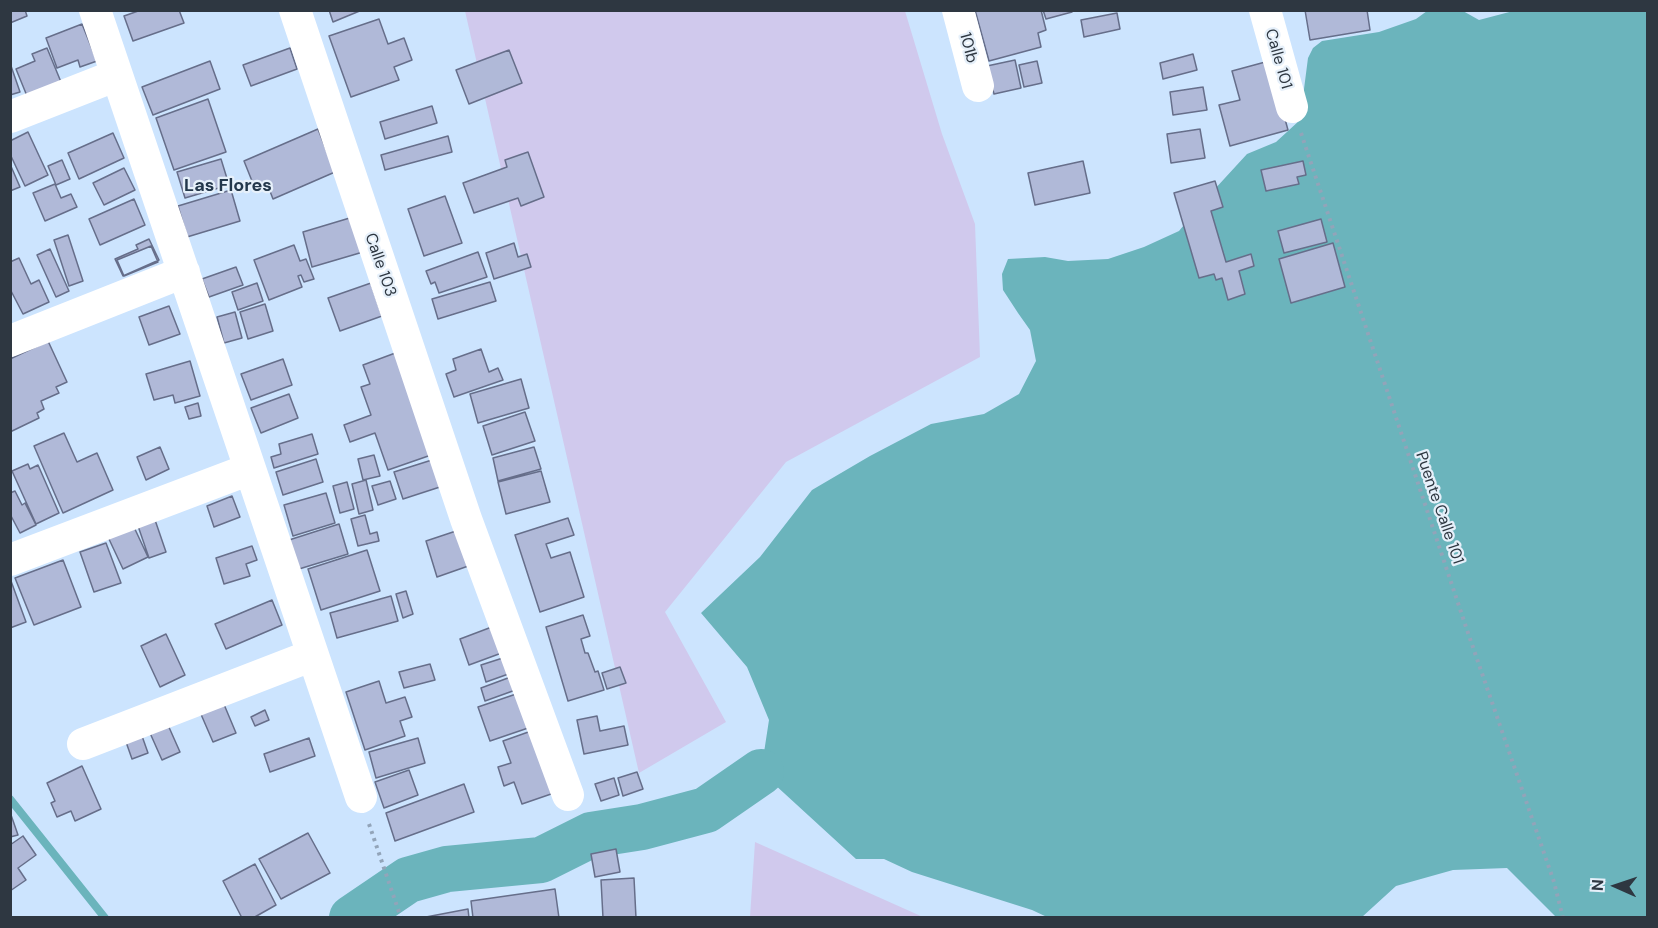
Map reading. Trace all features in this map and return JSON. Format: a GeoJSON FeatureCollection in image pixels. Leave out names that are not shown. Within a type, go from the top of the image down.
{"type":"FeatureCollection","features":[{"type":"Feature","properties":{"kind":"street"},"geometry":{"type":"LineString","coordinates":[[95,10],[361,797]]}},
{"type":"Feature","properties":{"kind":"street","name":"Calle 103"},"geometry":{"type":"LineString","coordinates":[[295,10],[466,519],[568,795]]}},
{"type":"Feature","properties":{"kind":"street","name":"101b"},"geometry":{"type":"LineString","coordinates":[[958,10],[978,86]]}},
{"type":"Feature","properties":{"kind":"street","name":"Calle 101"},"geometry":{"type":"LineString","coordinates":[[1265,10],[1292,107]]}},
{"type":"Feature","properties":{"kind":"street"},"geometry":{"type":"LineString","coordinates":[[10,117],[117,75]]}},
{"type":"Feature","properties":{"kind":"street"},"geometry":{"type":"LineString","coordinates":[[10,341],[184,272]]}},
{"type":"Feature","properties":{"kind":"street"},"geometry":{"type":"LineString","coordinates":[[10,560],[250,469]]}},
{"type":"Feature","properties":{"kind":"street"},"geometry":{"type":"LineString","coordinates":[[82,744],[313,655]]}},
{"type":"Feature","properties":{"kind":"path","name":"Puente Calle 101"},"geometry":{"type":"LineString","coordinates":[[1292,107],[1554,882],[1563,918]]}},
{"type":"Feature","properties":{"kind":"path"},"geometry":{"type":"LineString","coordinates":[[380,855],[401,918]]}},
{"type":"Feature","properties":{"kind":"shaded area"},"geometry":{"type":"Polygon","coordinates":[[[1517,10],[1647,11],[1647,917],[1556,917],[1507,868],[1453,870],[1396,886],[1362,917],[1047,917],[1032,910],[912,872],[884,859],[856,859],[761,772],[769,720],[747,667],[701,613],[760,557],[812,490],[931,424],[984,414],[1019,394],[1036,361],[1030,330],[1003,290],[1002,274],[1008,259],[1045,257],[1068,261],[1108,259],[1144,247],[1179,231],[1247,154],[1276,142],[1300,120],[1308,58],[1313,48],[1322,41],[1379,32],[1416,19],[1427,11],[1463,11],[1479,20],[1517,10]]]}},
{"type":"Feature","properties":{"kind":"shaded area"},"geometry":{"type":"Polygon","coordinates":[[[465,11],[905,11],[942,134],[975,224],[980,357],[786,462],[665,612],[726,722],[639,773],[465,11]]]}},
{"type":"Feature","properties":{"kind":"shaded area"},"geometry":{"type":"Polygon","coordinates":[[[755,842],[923,917],[750,917],[755,842]]]}},
{"type":"Feature","properties":{"kind":"building"},"geometry":{"type":"Polygon","coordinates":[[[10,10],[25,10],[27,16],[10,23],[10,10]]]}},
{"type":"Feature","properties":{"kind":"building"},"geometry":{"type":"Polygon","coordinates":[[[141,10],[179,10],[184,23],[133,41],[124,16],[141,10]]]}},
{"type":"Feature","properties":{"kind":"building"},"geometry":{"type":"Polygon","coordinates":[[[329,10],[362,10],[333,22],[329,10]]]}},
{"type":"Feature","properties":{"kind":"building"},"geometry":{"type":"Polygon","coordinates":[[[975,10],[1041,10],[1046,30],[1038,33],[1041,47],[989,61],[975,10]]]}},
{"type":"Feature","properties":{"kind":"building"},"geometry":{"type":"Polygon","coordinates":[[[1043,10],[1072,10],[1072,12],[1046,19],[1043,10]]]}},
{"type":"Feature","properties":{"kind":"building"},"geometry":{"type":"Polygon","coordinates":[[[1305,10],[1367,10],[1370,30],[1310,40],[1305,10]]]}},
{"type":"Feature","properties":{"kind":"building"},"geometry":{"type":"Polygon","coordinates":[[[1117,13],[1120,29],[1084,37],[1081,20],[1117,13]]]}},
{"type":"Feature","properties":{"kind":"building"},"geometry":{"type":"Polygon","coordinates":[[[379,19],[388,44],[404,38],[412,60],[394,67],[399,80],[351,97],[329,36],[379,19]]]}},
{"type":"Feature","properties":{"kind":"building"},"geometry":{"type":"Polygon","coordinates":[[[82,24],[97,61],[80,67],[78,60],[57,68],[46,38],[82,24]]]}},
{"type":"Feature","properties":{"kind":"building"},"geometry":{"type":"Polygon","coordinates":[[[47,48],[61,82],[27,96],[16,69],[35,61],[32,54],[47,48]]]}},
{"type":"Feature","properties":{"kind":"building"},"geometry":{"type":"Polygon","coordinates":[[[290,48],[297,69],[251,86],[243,65],[290,48]]]}},
{"type":"Feature","properties":{"kind":"building"},"geometry":{"type":"Polygon","coordinates":[[[509,50],[522,83],[469,104],[456,70],[509,50]]]}},
{"type":"Feature","properties":{"kind":"building"},"geometry":{"type":"Polygon","coordinates":[[[1193,54],[1197,70],[1163,79],[1160,63],[1193,54]]]}},
{"type":"Feature","properties":{"kind":"building"},"geometry":{"type":"Polygon","coordinates":[[[1015,60],[1021,88],[994,94],[987,66],[1015,60]]]}},
{"type":"Feature","properties":{"kind":"building"},"geometry":{"type":"Polygon","coordinates":[[[210,61],[220,89],[153,115],[142,87],[210,61]]]}},
{"type":"Feature","properties":{"kind":"building"},"geometry":{"type":"Polygon","coordinates":[[[1037,61],[1042,83],[1024,87],[1019,65],[1037,61]]]}},
{"type":"Feature","properties":{"kind":"building"},"geometry":{"type":"Polygon","coordinates":[[[1269,61],[1288,130],[1230,146],[1219,105],[1240,100],[1232,71],[1269,61]]]}},
{"type":"Feature","properties":{"kind":"building"},"geometry":{"type":"Polygon","coordinates":[[[10,63],[20,92],[10,95],[10,63]]]}},
{"type":"Feature","properties":{"kind":"building"},"geometry":{"type":"Polygon","coordinates":[[[1203,87],[1207,110],[1173,115],[1170,92],[1203,87]]]}},
{"type":"Feature","properties":{"kind":"building"},"geometry":{"type":"Polygon","coordinates":[[[208,99],[226,152],[174,170],[156,118],[208,99]]]}},
{"type":"Feature","properties":{"kind":"building"},"geometry":{"type":"Polygon","coordinates":[[[432,106],[437,123],[385,139],[380,122],[432,106]]]}},
{"type":"Feature","properties":{"kind":"building"},"geometry":{"type":"Polygon","coordinates":[[[318,129],[335,172],[273,199],[266,181],[254,186],[244,161],[318,129]]]}},
{"type":"Feature","properties":{"kind":"building"},"geometry":{"type":"Polygon","coordinates":[[[1200,129],[1205,158],[1171,163],[1167,134],[1200,129]]]}},
{"type":"Feature","properties":{"kind":"building"},"geometry":{"type":"Polygon","coordinates":[[[28,132],[48,175],[25,186],[10,154],[10,141],[28,132]]]}},
{"type":"Feature","properties":{"kind":"building"},"geometry":{"type":"Polygon","coordinates":[[[113,133],[124,158],[79,179],[68,153],[113,133]]]}},
{"type":"Feature","properties":{"kind":"building"},"geometry":{"type":"Polygon","coordinates":[[[448,136],[452,152],[385,170],[381,155],[448,136]]]}},
{"type":"Feature","properties":{"kind":"building"},"geometry":{"type":"Polygon","coordinates":[[[528,152],[544,197],[521,206],[518,198],[474,213],[463,183],[507,167],[505,160],[528,152]]]}},
{"type":"Feature","properties":{"kind":"building"},"geometry":{"type":"Polygon","coordinates":[[[221,159],[229,185],[185,198],[177,172],[221,159]]]}},
{"type":"Feature","properties":{"kind":"building"},"geometry":{"type":"Polygon","coordinates":[[[62,160],[70,179],[56,185],[48,166],[62,160]]]}},
{"type":"Feature","properties":{"kind":"building"},"geometry":{"type":"Polygon","coordinates":[[[1083,161],[1090,193],[1035,205],[1028,173],[1083,161]]]}},
{"type":"Feature","properties":{"kind":"building"},"geometry":{"type":"Polygon","coordinates":[[[1303,161],[1306,175],[1297,177],[1299,184],[1266,191],[1261,170],[1303,161]]]}},
{"type":"Feature","properties":{"kind":"building"},"geometry":{"type":"Polygon","coordinates":[[[10,164],[20,187],[10,191],[10,164]]]}},
{"type":"Feature","properties":{"kind":"building"},"geometry":{"type":"Polygon","coordinates":[[[124,168],[135,190],[104,205],[93,183],[124,168]]]}},
{"type":"Feature","properties":{"kind":"building"},"geometry":{"type":"Polygon","coordinates":[[[1215,181],[1223,207],[1211,211],[1226,262],[1251,254],[1254,266],[1239,271],[1245,294],[1228,300],[1222,278],[1216,280],[1214,274],[1199,278],[1174,193],[1215,181]]]}},
{"type":"Feature","properties":{"kind":"building"},"geometry":{"type":"Polygon","coordinates":[[[55,184],[61,198],[71,194],[77,207],[45,221],[33,193],[55,184]]]}},
{"type":"Feature","properties":{"kind":"building"},"geometry":{"type":"Polygon","coordinates":[[[231,190],[240,221],[187,237],[178,206],[231,190]]]}},
{"type":"Feature","properties":{"kind":"building"},"geometry":{"type":"Polygon","coordinates":[[[445,196],[462,243],[424,256],[408,209],[445,196]]]}},
{"type":"Feature","properties":{"kind":"building"},"geometry":{"type":"Polygon","coordinates":[[[134,199],[145,225],[100,245],[89,219],[134,199]]]}},
{"type":"Feature","properties":{"kind":"building"},"geometry":{"type":"Polygon","coordinates":[[[353,217],[363,252],[312,267],[303,232],[353,217]]]}},
{"type":"Feature","properties":{"kind":"building"},"geometry":{"type":"Polygon","coordinates":[[[1321,219],[1327,242],[1284,253],[1278,231],[1321,219]]]}},
{"type":"Feature","properties":{"kind":"building"},"geometry":{"type":"Polygon","coordinates":[[[68,235],[83,281],[69,286],[54,240],[68,235]]]}},
{"type":"Feature","properties":{"kind":"building"},"geometry":{"type":"Polygon","coordinates":[[[149,239],[159,260],[123,276],[115,259],[138,249],[136,245],[149,239]]]}},
{"type":"Feature","properties":{"kind":"building"},"geometry":{"type":"Polygon","coordinates":[[[514,243],[518,257],[527,254],[531,267],[494,279],[486,253],[514,243]]]}},
{"type":"Feature","properties":{"kind":"building"},"geometry":{"type":"Polygon","coordinates":[[[1333,243],[1345,287],[1291,303],[1279,259],[1333,243]]]}},
{"type":"Feature","properties":{"kind":"building"},"geometry":{"type":"Polygon","coordinates":[[[294,245],[300,261],[306,259],[314,279],[304,282],[301,275],[298,276],[302,287],[269,300],[254,260],[294,245]]]}},
{"type":"Feature","properties":{"kind":"building"},"geometry":{"type":"Polygon","coordinates":[[[151,246],[158,262],[124,276],[117,260],[151,246]]]}},
{"type":"Feature","properties":{"kind":"building"},"geometry":{"type":"Polygon","coordinates":[[[50,249],[69,291],[56,297],[37,255],[50,249]]]}},
{"type":"Feature","properties":{"kind":"building"},"geometry":{"type":"Polygon","coordinates":[[[478,252],[487,277],[439,293],[435,282],[431,284],[426,271],[478,252]]]}},
{"type":"Feature","properties":{"kind":"building"},"geometry":{"type":"Polygon","coordinates":[[[19,258],[31,284],[39,280],[49,302],[23,314],[10,289],[10,262],[19,258]]]}},
{"type":"Feature","properties":{"kind":"building"},"geometry":{"type":"Polygon","coordinates":[[[236,267],[243,285],[209,297],[202,279],[236,267]]]}},
{"type":"Feature","properties":{"kind":"building"},"geometry":{"type":"Polygon","coordinates":[[[490,282],[496,301],[438,319],[432,299],[490,282]]]}},
{"type":"Feature","properties":{"kind":"building"},"geometry":{"type":"Polygon","coordinates":[[[257,283],[263,301],[238,310],[232,292],[257,283]]]}},
{"type":"Feature","properties":{"kind":"building"},"geometry":{"type":"Polygon","coordinates":[[[371,283],[382,316],[340,331],[328,298],[371,283]]]}},
{"type":"Feature","properties":{"kind":"building"},"geometry":{"type":"Polygon","coordinates":[[[265,304],[273,331],[248,339],[240,312],[265,304]]]}},
{"type":"Feature","properties":{"kind":"building"},"geometry":{"type":"Polygon","coordinates":[[[169,306],[180,334],[149,345],[139,317],[169,306]]]}},
{"type":"Feature","properties":{"kind":"building"},"geometry":{"type":"Polygon","coordinates":[[[235,312],[242,338],[224,343],[217,317],[235,312]]]}},
{"type":"Feature","properties":{"kind":"building"},"geometry":{"type":"Polygon","coordinates":[[[48,341],[67,382],[56,387],[59,393],[41,401],[44,409],[37,413],[39,418],[10,432],[10,359],[48,341]]]}},
{"type":"Feature","properties":{"kind":"building"},"geometry":{"type":"Polygon","coordinates":[[[481,349],[489,372],[498,368],[503,380],[454,397],[446,374],[456,370],[453,359],[481,349]]]}},
{"type":"Feature","properties":{"kind":"building"},"geometry":{"type":"Polygon","coordinates":[[[398,352],[434,454],[388,470],[375,433],[350,442],[344,425],[371,415],[361,387],[370,384],[363,365],[398,352]]]}},
{"type":"Feature","properties":{"kind":"building"},"geometry":{"type":"Polygon","coordinates":[[[283,359],[292,385],[251,400],[241,374],[283,359]]]}},
{"type":"Feature","properties":{"kind":"building"},"geometry":{"type":"Polygon","coordinates":[[[190,361],[200,396],[175,403],[173,395],[154,400],[146,374],[190,361]]]}},
{"type":"Feature","properties":{"kind":"building"},"geometry":{"type":"Polygon","coordinates":[[[521,379],[529,408],[478,423],[470,394],[521,379]]]}},
{"type":"Feature","properties":{"kind":"building"},"geometry":{"type":"Polygon","coordinates":[[[289,394],[298,418],[261,433],[251,408],[289,394]]]}},
{"type":"Feature","properties":{"kind":"building"},"geometry":{"type":"Polygon","coordinates":[[[198,403],[201,416],[189,419],[185,407],[198,403]]]}},
{"type":"Feature","properties":{"kind":"building"},"geometry":{"type":"Polygon","coordinates":[[[525,412],[535,441],[492,455],[483,426],[525,412]]]}},
{"type":"Feature","properties":{"kind":"building"},"geometry":{"type":"Polygon","coordinates":[[[64,433],[77,462],[97,453],[113,490],[63,513],[34,446],[64,433]]]}},
{"type":"Feature","properties":{"kind":"building"},"geometry":{"type":"Polygon","coordinates":[[[312,434],[318,454],[274,468],[271,457],[281,454],[279,444],[312,434]]]}},
{"type":"Feature","properties":{"kind":"building"},"geometry":{"type":"Polygon","coordinates":[[[160,447],[169,469],[146,480],[137,457],[160,447]]]}},
{"type":"Feature","properties":{"kind":"building"},"geometry":{"type":"Polygon","coordinates":[[[534,447],[541,469],[498,481],[493,458],[534,447]]]}},
{"type":"Feature","properties":{"kind":"building"},"geometry":{"type":"Polygon","coordinates":[[[374,455],[380,476],[363,480],[358,459],[374,455]]]}},
{"type":"Feature","properties":{"kind":"building"},"geometry":{"type":"Polygon","coordinates":[[[316,459],[323,482],[283,495],[276,472],[316,459]]]}},
{"type":"Feature","properties":{"kind":"building"},"geometry":{"type":"Polygon","coordinates":[[[435,459],[443,486],[403,499],[394,472],[435,459]]]}},
{"type":"Feature","properties":{"kind":"building"},"geometry":{"type":"Polygon","coordinates":[[[28,464],[30,469],[38,465],[59,513],[36,524],[12,471],[28,464]]]}},
{"type":"Feature","properties":{"kind":"building"},"geometry":{"type":"Polygon","coordinates":[[[541,471],[550,502],[506,514],[498,482],[541,471]]]}},
{"type":"Feature","properties":{"kind":"building"},"geometry":{"type":"Polygon","coordinates":[[[366,480],[373,510],[359,514],[352,484],[366,480]]]}},
{"type":"Feature","properties":{"kind":"building"},"geometry":{"type":"Polygon","coordinates":[[[390,481],[396,499],[378,505],[372,486],[390,481]]]}},
{"type":"Feature","properties":{"kind":"building"},"geometry":{"type":"Polygon","coordinates":[[[347,482],[354,509],[340,513],[333,486],[347,482]]]}},
{"type":"Feature","properties":{"kind":"building"},"geometry":{"type":"Polygon","coordinates":[[[15,491],[22,505],[25,503],[36,525],[20,533],[10,514],[10,493],[15,491]]]}},
{"type":"Feature","properties":{"kind":"building"},"geometry":{"type":"Polygon","coordinates":[[[326,493],[335,523],[293,536],[284,505],[326,493]]]}},
{"type":"Feature","properties":{"kind":"building"},"geometry":{"type":"Polygon","coordinates":[[[232,496],[240,517],[214,527],[207,506],[232,496]]]}},
{"type":"Feature","properties":{"kind":"building"},"geometry":{"type":"Polygon","coordinates":[[[365,515],[370,534],[377,532],[379,541],[358,546],[351,519],[365,515]]]}},
{"type":"Feature","properties":{"kind":"building"},"geometry":{"type":"Polygon","coordinates":[[[154,517],[166,552],[149,558],[137,523],[154,517]]]}},
{"type":"Feature","properties":{"kind":"building"},"geometry":{"type":"Polygon","coordinates":[[[568,518],[574,535],[546,544],[551,558],[570,552],[584,597],[540,612],[515,535],[568,518]]]}},
{"type":"Feature","properties":{"kind":"building"},"geometry":{"type":"Polygon","coordinates":[[[339,524],[348,554],[299,569],[289,540],[339,524]]]}},
{"type":"Feature","properties":{"kind":"building"},"geometry":{"type":"Polygon","coordinates":[[[133,525],[148,557],[123,569],[108,537],[133,525]]]}},
{"type":"Feature","properties":{"kind":"building"},"geometry":{"type":"Polygon","coordinates":[[[462,529],[474,564],[437,577],[426,541],[462,529]]]}},
{"type":"Feature","properties":{"kind":"building"},"geometry":{"type":"Polygon","coordinates":[[[106,543],[121,583],[94,592],[80,552],[106,543]]]}},
{"type":"Feature","properties":{"kind":"building"},"geometry":{"type":"Polygon","coordinates":[[[252,546],[257,560],[246,564],[250,576],[224,584],[216,558],[252,546]]]}},
{"type":"Feature","properties":{"kind":"building"},"geometry":{"type":"Polygon","coordinates":[[[367,550],[380,591],[321,610],[308,569],[367,550]]]}},
{"type":"Feature","properties":{"kind":"building"},"geometry":{"type":"Polygon","coordinates":[[[63,560],[81,607],[34,625],[15,578],[63,560]]]}},
{"type":"Feature","properties":{"kind":"building"},"geometry":{"type":"Polygon","coordinates":[[[10,582],[26,622],[10,628],[10,582]]]}},
{"type":"Feature","properties":{"kind":"building"},"geometry":{"type":"Polygon","coordinates":[[[406,591],[413,614],[403,618],[396,594],[406,591]]]}},
{"type":"Feature","properties":{"kind":"building"},"geometry":{"type":"Polygon","coordinates":[[[391,596],[398,621],[337,638],[330,613],[391,596]]]}},
{"type":"Feature","properties":{"kind":"building"},"geometry":{"type":"Polygon","coordinates":[[[272,600],[282,625],[226,649],[215,624],[272,600]]]}},
{"type":"Feature","properties":{"kind":"building"},"geometry":{"type":"Polygon","coordinates":[[[583,615],[590,636],[581,639],[595,672],[598,671],[604,690],[568,701],[546,627],[583,615]]]}},
{"type":"Feature","properties":{"kind":"building"},"geometry":{"type":"Polygon","coordinates":[[[497,625],[507,651],[469,665],[460,639],[497,625]]]}},
{"type":"Feature","properties":{"kind":"building"},"geometry":{"type":"Polygon","coordinates":[[[166,634],[185,675],[160,687],[141,646],[166,634]]]}},
{"type":"Feature","properties":{"kind":"building"},"geometry":{"type":"Polygon","coordinates":[[[509,656],[514,672],[486,682],[481,665],[509,656]]]}},
{"type":"Feature","properties":{"kind":"building"},"geometry":{"type":"Polygon","coordinates":[[[430,664],[435,680],[404,688],[399,672],[430,664]]]}},
{"type":"Feature","properties":{"kind":"building"},"geometry":{"type":"Polygon","coordinates":[[[620,667],[626,683],[607,689],[602,673],[620,667]]]}},
{"type":"Feature","properties":{"kind":"building"},"geometry":{"type":"Polygon","coordinates":[[[516,675],[521,688],[485,701],[481,688],[516,675]]]}},
{"type":"Feature","properties":{"kind":"building"},"geometry":{"type":"Polygon","coordinates":[[[379,681],[386,703],[405,697],[412,717],[400,721],[405,736],[365,750],[346,692],[379,681]]]}},
{"type":"Feature","properties":{"kind":"building"},"geometry":{"type":"Polygon","coordinates":[[[522,692],[534,726],[490,741],[478,707],[522,692]]]}},
{"type":"Feature","properties":{"kind":"building"},"geometry":{"type":"Polygon","coordinates":[[[223,702],[236,733],[213,742],[200,712],[223,702]]]}},
{"type":"Feature","properties":{"kind":"building"},"geometry":{"type":"Polygon","coordinates":[[[265,710],[269,720],[255,726],[251,717],[265,710]]]}},
{"type":"Feature","properties":{"kind":"building"},"geometry":{"type":"Polygon","coordinates":[[[597,716],[600,731],[624,726],[628,745],[584,754],[577,720],[597,716]]]}},
{"type":"Feature","properties":{"kind":"building"},"geometry":{"type":"Polygon","coordinates":[[[168,725],[180,752],[162,760],[150,733],[168,725]]]}},
{"type":"Feature","properties":{"kind":"building"},"geometry":{"type":"Polygon","coordinates":[[[534,730],[554,793],[522,804],[514,782],[504,786],[498,767],[511,763],[503,741],[534,730]]]}},
{"type":"Feature","properties":{"kind":"building"},"geometry":{"type":"Polygon","coordinates":[[[142,736],[148,753],[132,759],[126,742],[142,736]]]}},
{"type":"Feature","properties":{"kind":"building"},"geometry":{"type":"Polygon","coordinates":[[[309,738],[315,756],[270,772],[264,754],[309,738]]]}},
{"type":"Feature","properties":{"kind":"building"},"geometry":{"type":"Polygon","coordinates":[[[418,738],[425,763],[376,778],[369,752],[418,738]]]}},
{"type":"Feature","properties":{"kind":"building"},"geometry":{"type":"Polygon","coordinates":[[[82,766],[101,809],[75,821],[71,811],[57,817],[51,803],[55,801],[47,783],[82,766]]]}},
{"type":"Feature","properties":{"kind":"building"},"geometry":{"type":"Polygon","coordinates":[[[409,770],[418,795],[384,808],[375,782],[409,770]]]}},
{"type":"Feature","properties":{"kind":"building"},"geometry":{"type":"Polygon","coordinates":[[[637,772],[643,789],[623,796],[618,778],[637,772]]]}},
{"type":"Feature","properties":{"kind":"building"},"geometry":{"type":"Polygon","coordinates":[[[614,778],[619,795],[601,801],[595,784],[614,778]]]}},
{"type":"Feature","properties":{"kind":"building"},"geometry":{"type":"Polygon","coordinates":[[[464,784],[474,812],[395,841],[386,813],[464,784]]]}},
{"type":"Feature","properties":{"kind":"building"},"geometry":{"type":"Polygon","coordinates":[[[10,812],[18,835],[10,837],[10,812]]]}},
{"type":"Feature","properties":{"kind":"building"},"geometry":{"type":"Polygon","coordinates":[[[308,833],[330,873],[281,899],[259,859],[308,833]]]}},
{"type":"Feature","properties":{"kind":"building"},"geometry":{"type":"Polygon","coordinates":[[[23,836],[36,855],[18,868],[26,880],[10,891],[10,845],[23,836]]]}},
{"type":"Feature","properties":{"kind":"building"},"geometry":{"type":"Polygon","coordinates":[[[616,849],[620,872],[595,877],[591,854],[616,849]]]}},
{"type":"Feature","properties":{"kind":"building"},"geometry":{"type":"Polygon","coordinates":[[[255,864],[276,905],[253,918],[242,918],[223,881],[255,864]]]}},
{"type":"Feature","properties":{"kind":"building"},"geometry":{"type":"Polygon","coordinates":[[[634,878],[636,918],[603,918],[601,880],[634,878]]]}},
{"type":"Feature","properties":{"kind":"building"},"geometry":{"type":"Polygon","coordinates":[[[555,889],[559,918],[473,918],[471,901],[555,889]]]}},
{"type":"Feature","properties":{"kind":"building"},"geometry":{"type":"Polygon","coordinates":[[[468,909],[469,918],[426,918],[426,917],[468,909]]]}},
{"type":"Feature","properties":{"kind":"waterway"},"geometry":{"type":"LineString","coordinates":[[352,918],[408,880],[447,869],[541,860],[591,835],[642,827],[706,810],[761,772]]}},
{"type":"Feature","properties":{"kind":"waterway"},"geometry":{"type":"LineString","coordinates":[[10,799],[105,918]]}},
{"type":"Feature","properties":{"kind":"district","name":"Las Flores"},"geometry":{"type":"Point","coordinates":[228,186]}}]}
